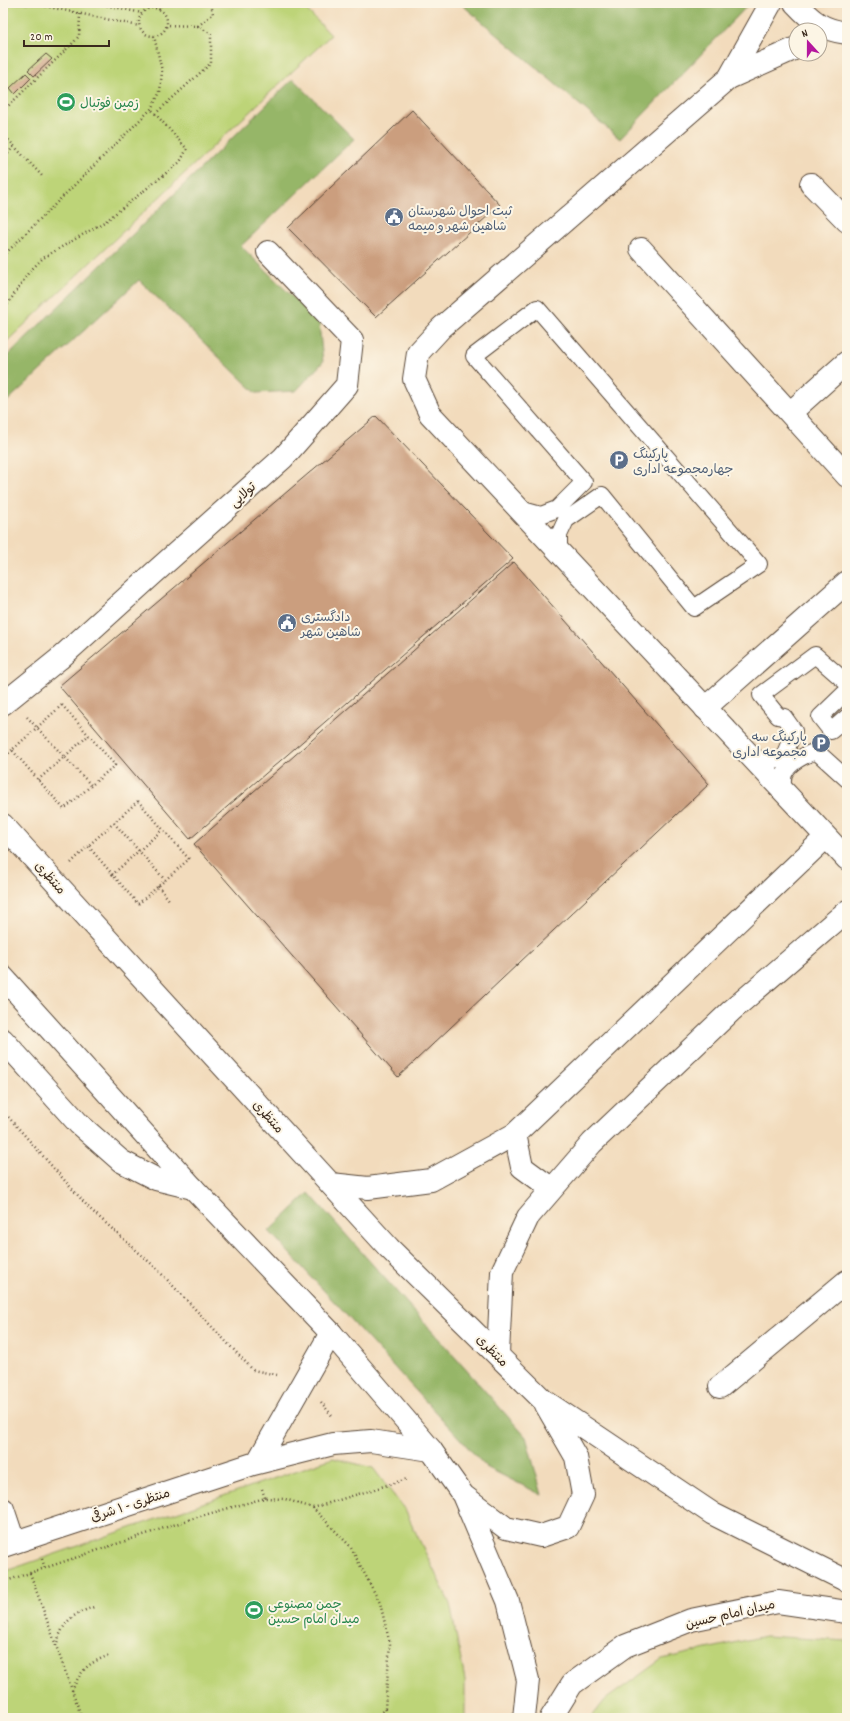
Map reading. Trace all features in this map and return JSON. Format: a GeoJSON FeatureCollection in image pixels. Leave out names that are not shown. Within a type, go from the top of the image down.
{"type":"FeatureCollection","features":[{"type":"Feature","properties":{"kind":"street"},"geometry":{"type":"LineString","coordinates":[[729,78],[771,3]]}},
{"type":"Feature","properties":{"kind":"street"},"geometry":{"type":"LineString","coordinates":[[795,3],[811,20],[833,34]]}},
{"type":"Feature","properties":{"kind":"street"},"geometry":{"type":"LineString","coordinates":[[788,52],[729,78],[441,328],[418,353],[414,379],[430,414],[847,859]]}},
{"type":"Feature","properties":{"kind":"street"},"geometry":{"type":"LineString","coordinates":[[811,184],[847,221]]}},
{"type":"Feature","properties":{"kind":"street"},"geometry":{"type":"LineString","coordinates":[[641,249],[847,476]]}},
{"type":"Feature","properties":{"kind":"street","name":"تولایی"},"geometry":{"type":"LineString","coordinates":[[3,704],[59,659],[283,458],[347,385],[352,340],[268,252]]}},
{"type":"Feature","properties":{"kind":"street"},"geometry":{"type":"LineString","coordinates":[[790,413],[847,362]]}},
{"type":"Feature","properties":{"kind":"street"},"geometry":{"type":"LineString","coordinates":[[706,708],[847,582]]}},
{"type":"Feature","properties":{"kind":"street","name":"منتظری"},"geometry":{"type":"LineString","coordinates":[[3,825],[389,1248],[543,1400]]}},
{"type":"Feature","properties":{"kind":"street"},"geometry":{"type":"LineString","coordinates":[[331,1184],[368,1188],[431,1180],[515,1134],[826,837]]}},
{"type":"Feature","properties":{"kind":"street"},"geometry":{"type":"LineString","coordinates":[[498,1354],[502,1272],[528,1217],[592,1143],[731,1011],[847,911]]}},
{"type":"Feature","properties":{"kind":"street"},"geometry":{"type":"LineString","coordinates":[[3,977],[193,1188],[331,1333],[431,1450],[463,1495],[508,1601],[528,1680],[524,1718]]}},
{"type":"Feature","properties":{"kind":"street"},"geometry":{"type":"LineString","coordinates":[[3,1040],[79,1124],[121,1161],[156,1179],[193,1188]]}},
{"type":"Feature","properties":{"kind":"street"},"geometry":{"type":"LineString","coordinates":[[515,1134],[522,1167],[552,1189]]}},
{"type":"Feature","properties":{"kind":"street"},"geometry":{"type":"LineString","coordinates":[[720,1387],[847,1281]]}},
{"type":"Feature","properties":{"kind":"street"},"geometry":{"type":"LineString","coordinates":[[257,1463],[331,1333]]}},
{"type":"Feature","properties":{"kind":"street"},"geometry":{"type":"LineString","coordinates":[[463,1495],[506,1528],[541,1536],[568,1527],[583,1495],[576,1457],[543,1400]]}},
{"type":"Feature","properties":{"kind":"street"},"geometry":{"type":"LineString","coordinates":[[543,1400],[713,1514],[847,1581]]}},
{"type":"Feature","properties":{"kind":"street","name":"منتظری - ۱ شرقی"},"geometry":{"type":"LineString","coordinates":[[9,1544],[257,1463],[333,1444],[370,1441],[431,1450]]}},
{"type":"Feature","properties":{"kind":"street"},"geometry":{"type":"LineString","coordinates":[[3,1508],[9,1544]]}},
{"type":"Feature","properties":{"kind":"street","name":"میدان امام حسین"},"geometry":{"type":"LineString","coordinates":[[551,1718],[572,1684],[625,1646],[691,1620],[778,1602],[847,1612]]}},
{"type":"Feature","properties":{"kind":"lane"},"geometry":{"type":"LineString","coordinates":[[519,509],[541,515],[557,509],[584,482],[474,356],[537,308],[759,564],[694,608],[602,495],[566,520],[559,535],[559,552]]}},
{"type":"Feature","properties":{"kind":"lane"},"geometry":{"type":"LineString","coordinates":[[758,764],[768,763],[784,756],[794,731],[784,718],[778,716],[761,695],[815,655],[847,683]]}},
{"type":"Feature","properties":{"kind":"lane"},"geometry":{"type":"LineString","coordinates":[[847,690],[820,717],[831,731],[847,717]]}},
{"type":"Feature","properties":{"kind":"lane"},"geometry":{"type":"LineString","coordinates":[[783,791],[785,772],[804,756],[816,751],[847,779]]}},
{"type":"Feature","properties":{"kind":"path"},"geometry":{"type":"LineString","coordinates":[[30,3],[139,26],[145,34],[154,36],[162,32],[166,25],[165,16],[159,10],[150,9],[142,13],[95,3]]}},
{"type":"Feature","properties":{"kind":"path"},"geometry":{"type":"LineString","coordinates":[[159,10],[162,3]]}},
{"type":"Feature","properties":{"kind":"path"},"geometry":{"type":"LineString","coordinates":[[198,26],[212,14],[211,3]]}},
{"type":"Feature","properties":{"kind":"path"},"geometry":{"type":"LineString","coordinates":[[139,26],[142,13]]}},
{"type":"Feature","properties":{"kind":"path"},"geometry":{"type":"LineString","coordinates":[[3,110],[79,36],[80,14]]}},
{"type":"Feature","properties":{"kind":"path"},"geometry":{"type":"LineString","coordinates":[[155,114],[210,64],[211,34],[198,26],[166,25]]}},
{"type":"Feature","properties":{"kind":"path"},"geometry":{"type":"LineString","coordinates":[[3,256],[151,109],[160,92],[162,71],[154,36]]}},
{"type":"Feature","properties":{"kind":"path"},"geometry":{"type":"LineString","coordinates":[[3,311],[29,272],[44,258],[106,221],[180,162],[187,149],[151,109]]}},
{"type":"Feature","properties":{"kind":"path"},"geometry":{"type":"LineString","coordinates":[[3,134],[43,177]]}},
{"type":"Feature","properties":{"kind":"path"},"geometry":{"type":"LineString","coordinates":[[3,160],[14,146]]}},
{"type":"Feature","properties":{"kind":"path"},"geometry":{"type":"LineString","coordinates":[[3,759],[12,750],[62,705],[115,765],[64,809],[12,750]]}},
{"type":"Feature","properties":{"kind":"path"},"geometry":{"type":"LineString","coordinates":[[38,727],[91,785]]}},
{"type":"Feature","properties":{"kind":"path"},"geometry":{"type":"LineString","coordinates":[[38,780],[89,735]]}},
{"type":"Feature","properties":{"kind":"path"},"geometry":{"type":"LineString","coordinates":[[138,801],[189,859],[138,904],[88,846],[114,823],[138,801]]}},
{"type":"Feature","properties":{"kind":"path"},"geometry":{"type":"LineString","coordinates":[[114,823],[165,880]]}},
{"type":"Feature","properties":{"kind":"path"},"geometry":{"type":"LineString","coordinates":[[112,875],[162,830]]}},
{"type":"Feature","properties":{"kind":"path"},"geometry":{"type":"LineString","coordinates":[[158,886],[170,901]]}},
{"type":"Feature","properties":{"kind":"path"},"geometry":{"type":"LineString","coordinates":[[3,1111],[90,1209],[156,1268],[253,1370],[304,1381],[353,1443]]}},
{"type":"Feature","properties":{"kind":"path"},"geometry":{"type":"LineString","coordinates":[[313,1508],[407,1479]]}},
{"type":"Feature","properties":{"kind":"path"},"geometry":{"type":"LineString","coordinates":[[3,1582],[197,1517],[265,1498],[285,1499],[313,1508],[350,1546],[380,1603],[390,1644],[384,1718]]}},
{"type":"Feature","properties":{"kind":"path"},"geometry":{"type":"LineString","coordinates":[[30,1573],[82,1718]]}},
{"type":"Feature","properties":{"kind":"path"},"geometry":{"type":"LineString","coordinates":[[56,1646],[60,1631],[67,1620],[79,1612],[94,1607]]}},
{"type":"Feature","properties":{"kind":"path"},"geometry":{"type":"LineString","coordinates":[[72,1691],[77,1678],[84,1668],[96,1660],[110,1655]]}},
{"type":"Feature","properties":{"kind":"path"},"geometry":{"type":"LineString","coordinates":[[378,1718],[385,1708]]}},
{"type":"Feature","properties":{"kind":"green space"},"geometry":{"type":"Polygon","coordinates":[[[3,3],[300,3],[331,35],[3,345],[3,3]]]}},
{"type":"Feature","properties":{"kind":"green space"},"geometry":{"type":"Polygon","coordinates":[[[460,3],[750,3],[620,139],[460,3]]]}},
{"type":"Feature","properties":{"kind":"green space"},"geometry":{"type":"Polygon","coordinates":[[[293,79],[354,139],[241,246],[319,323],[323,362],[296,391],[256,393],[139,280],[3,405],[3,360],[293,79]]]}},
{"type":"Feature","properties":{"kind":"green space"},"geometry":{"type":"Polygon","coordinates":[[[309,1193],[526,1437],[542,1495],[486,1467],[269,1231],[309,1193]]]}},
{"type":"Feature","properties":{"kind":"green space"},"geometry":{"type":"Polygon","coordinates":[[[333,1458],[373,1468],[405,1510],[450,1604],[465,1680],[465,1718],[3,1718],[3,1572],[333,1458]]]}},
{"type":"Feature","properties":{"kind":"green space"},"geometry":{"type":"Polygon","coordinates":[[[765,1636],[847,1641],[847,1718],[591,1718],[605,1700],[662,1659],[765,1636]]]}},
{"type":"Feature","properties":{"kind":"building"},"geometry":{"type":"Polygon","coordinates":[[[46,54],[52,59],[34,76],[28,70],[46,54]]]}},
{"type":"Feature","properties":{"kind":"building"},"geometry":{"type":"Polygon","coordinates":[[[26,73],[31,78],[15,94],[10,88],[26,73]]]}},
{"type":"Feature","properties":{"kind":"building","name":"ثبت احوال شهرستان شاهین شهر و میمه"},"geometry":{"type":"Polygon","coordinates":[[[412,110],[500,205],[376,317],[288,228],[412,110]]]}},
{"type":"Feature","properties":{"kind":"building","name":"دادگستری شاهین شهر"},"geometry":{"type":"Polygon","coordinates":[[[376,416],[513,559],[190,839],[59,686],[376,416]]]}},
{"type":"Feature","properties":{"kind":"building"},"geometry":{"type":"Polygon","coordinates":[[[514,562],[709,784],[398,1077],[194,844],[514,562]]]}},
{"type":"Feature","properties":{"kind":"place","name":"زمین فوتبال"},"geometry":{"type":"Point","coordinates":[66,102]}},
{"type":"Feature","properties":{"kind":"place","name":"ثبت احوال شهرستان شاهین شهر و میمه"},"geometry":{"type":"Point","coordinates":[394,217]}},
{"type":"Feature","properties":{"kind":"place","name":"پارکینگ جهارمجموعه اداری"},"geometry":{"type":"Point","coordinates":[619,460]}},
{"type":"Feature","properties":{"kind":"place","name":"دادگستری شاهین شهر"},"geometry":{"type":"Point","coordinates":[287,623]}},
{"type":"Feature","properties":{"kind":"place","name":"پارکینگ سه مجموعه اداری"},"geometry":{"type":"Point","coordinates":[821,743]}},
{"type":"Feature","properties":{"kind":"place","name":"چمن مصنوعی میدان امام حسین"},"geometry":{"type":"Point","coordinates":[254,1610]}}]}
